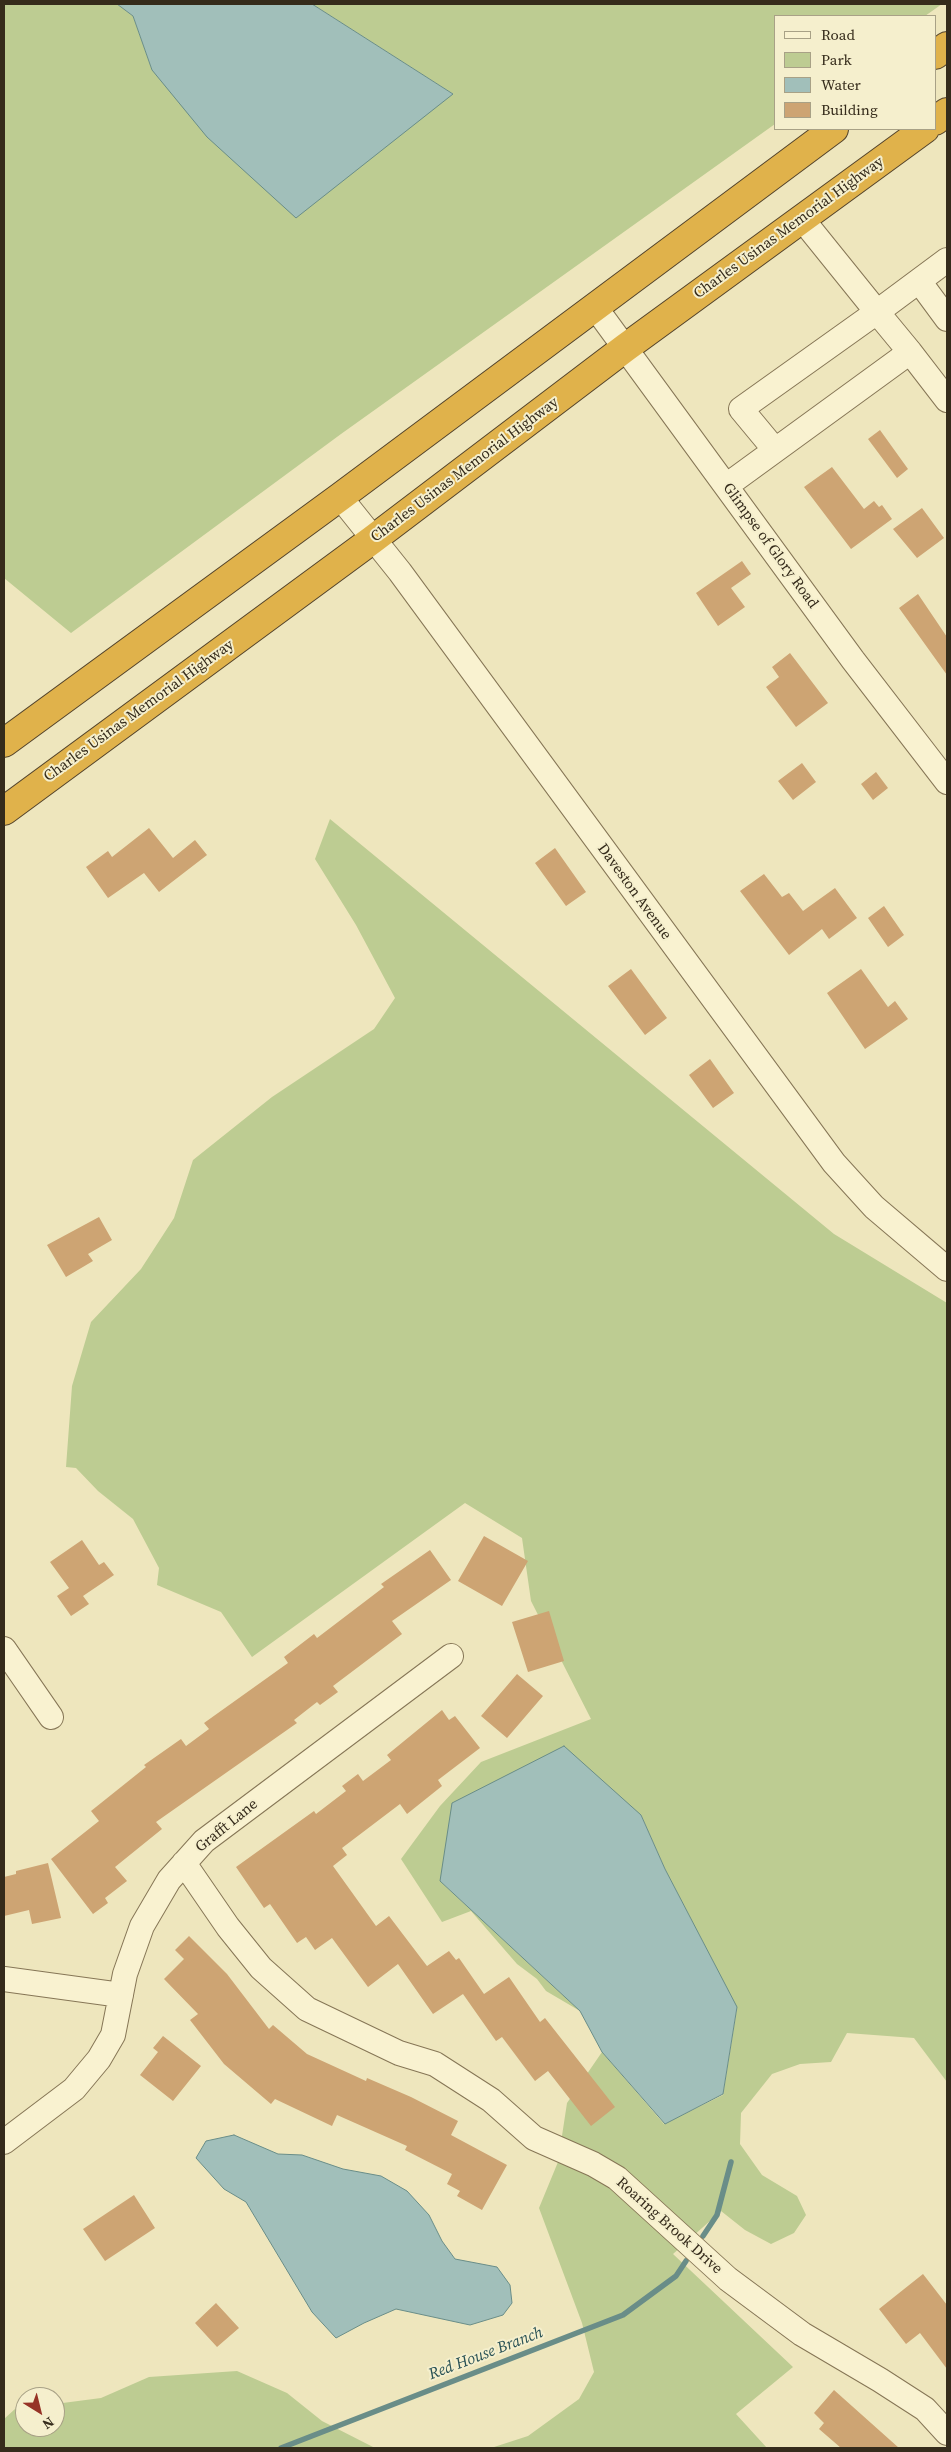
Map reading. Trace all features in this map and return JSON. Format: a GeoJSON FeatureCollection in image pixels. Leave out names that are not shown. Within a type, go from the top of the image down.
{"type":"FeatureCollection","features":[{"type":"Feature","properties":{"kind":"highway"},"geometry":{"type":"LineString","coordinates":[[936,54],[947,46]]}},
{"type":"Feature","properties":{"kind":"highway"},"geometry":{"type":"LineString","coordinates":[[936,121],[947,112]]}},
{"type":"Feature","properties":{"kind":"highway"},"geometry":{"type":"LineString","coordinates":[[4,743],[340,497],[833,130]]}},
{"type":"Feature","properties":{"kind":"highway","name":"Charles Usinas Memorial Highway"},"geometry":{"type":"LineString","coordinates":[[4,811],[372,540],[625,348],[924,130]]}},
{"type":"Feature","properties":{"kind":"street"},"geometry":{"type":"LineString","coordinates":[[802,219],[947,400]]}},
{"type":"Feature","properties":{"kind":"street"},"geometry":{"type":"LineString","coordinates":[[775,450],[741,409],[947,260]]}},
{"type":"Feature","properties":{"kind":"street"},"geometry":{"type":"LineString","coordinates":[[919,281],[947,319]]}},
{"type":"Feature","properties":{"kind":"street","name":"Glimpse of Glory Road"},"geometry":{"type":"LineString","coordinates":[[594,307],[854,660],[945,774]]}},
{"type":"Feature","properties":{"kind":"street"},"geometry":{"type":"LineString","coordinates":[[726,486],[910,352]]}},
{"type":"Feature","properties":{"kind":"street","name":"Daveston Avenue"},"geometry":{"type":"LineString","coordinates":[[340,497],[372,540],[400,572],[834,1163],[874,1207],[947,1269]]}},
{"type":"Feature","properties":{"kind":"street"},"geometry":{"type":"LineString","coordinates":[[4,1650],[51,1717]]}},
{"type":"Feature","properties":{"kind":"street","name":"Grafft Lane"},"geometry":{"type":"LineString","coordinates":[[4,2142],[74,2088],[99,2059],[113,2035],[125,1974],[142,1926],[169,1880],[204,1841],[451,1656]]}},
{"type":"Feature","properties":{"kind":"street","name":"Roaring Brook Drive"},"geometry":{"type":"LineString","coordinates":[[184,1863],[228,1927],[261,1968],[307,2009],[399,2053],[434,2064],[491,2100],[534,2138],[593,2164],[617,2178],[728,2279],[802,2334],[925,2409],[947,2433]]}},
{"type":"Feature","properties":{"kind":"street"},"geometry":{"type":"LineString","coordinates":[[4,1979],[121,1995]]}},
{"type":"Feature","properties":{"kind":"green space"},"geometry":{"type":"Polygon","coordinates":[[[4,4],[117,4],[133,16],[152,70],[453,94],[312,4],[942,4],[926,15],[774,15],[774,125],[341,434],[71,633],[4,578],[4,4]]]}},
{"type":"Feature","properties":{"kind":"green space"},"geometry":{"type":"Polygon","coordinates":[[[330,819],[834,1234],[947,1303],[947,2082],[914,2038],[847,2033],[831,2062],[800,2064],[772,2074],[741,2113],[740,2144],[762,2175],[797,2196],[806,2215],[794,2233],[771,2244],[745,2230],[721,2211],[673,2254],[793,2367],[736,2414],[767,2448],[491,2448],[528,2436],[579,2399],[594,2372],[582,2323],[539,2208],[558,2162],[567,2103],[602,2052],[664,2124],[723,2095],[737,2008],[665,1869],[641,1815],[440,1881],[580,2011],[546,1991],[537,1979],[517,1964],[471,1911],[442,1922],[401,1859],[440,1806],[481,1762],[591,1719],[531,1601],[522,1538],[465,1503],[252,1657],[221,1612],[157,1585],[159,1568],[133,1519],[98,1491],[76,1468],[66,1467],[72,1386],[91,1322],[141,1269],[174,1218],[193,1160],[272,1097],[374,1029],[395,998],[356,925],[315,859],[330,819]]]}},
{"type":"Feature","properties":{"kind":"green space"},"geometry":{"type":"Polygon","coordinates":[[[237,2371],[287,2393],[322,2421],[375,2448],[4,2448],[4,2419],[15,2409],[15,2437],[65,2437],[65,2403],[101,2398],[149,2377],[237,2371]]]}},
{"type":"Feature","properties":{"kind":"water"},"geometry":{"type":"Polygon","coordinates":[[[117,4],[312,4],[453,94],[296,218],[207,137],[152,70],[133,16],[117,4]]]}},
{"type":"Feature","properties":{"kind":"water"},"geometry":{"type":"Polygon","coordinates":[[[564,1746],[641,1815],[665,1869],[737,2007],[723,2094],[665,2124],[602,2052],[580,2011],[440,1881],[452,1803],[564,1746]]]}},
{"type":"Feature","properties":{"kind":"water"},"geometry":{"type":"Polygon","coordinates":[[[234,2135],[278,2154],[302,2155],[343,2169],[381,2176],[407,2191],[429,2215],[442,2241],[455,2259],[497,2267],[510,2285],[512,2303],[503,2315],[470,2325],[396,2309],[336,2338],[312,2312],[246,2202],[224,2189],[196,2158],[206,2141],[234,2135]]]}},
{"type":"Feature","properties":{"kind":"building"},"geometry":{"type":"Polygon","coordinates":[[[880,430],[908,469],[897,478],[868,439],[880,430]]]}},
{"type":"Feature","properties":{"kind":"building"},"geometry":{"type":"Polygon","coordinates":[[[832,467],[864,509],[874,501],[879,507],[882,505],[892,519],[851,549],[804,487],[832,467]]]}},
{"type":"Feature","properties":{"kind":"building"},"geometry":{"type":"Polygon","coordinates":[[[922,508],[944,538],[917,558],[893,529],[922,508]]]}},
{"type":"Feature","properties":{"kind":"building"},"geometry":{"type":"Polygon","coordinates":[[[742,561],[751,574],[731,588],[745,607],[718,626],[696,593],[742,561]]]}},
{"type":"Feature","properties":{"kind":"building"},"geometry":{"type":"Polygon","coordinates":[[[918,594],[947,637],[947,675],[899,608],[918,594]]]}},
{"type":"Feature","properties":{"kind":"building"},"geometry":{"type":"Polygon","coordinates":[[[790,653],[828,703],[796,727],[766,687],[779,677],[772,667],[790,653]]]}},
{"type":"Feature","properties":{"kind":"building"},"geometry":{"type":"Polygon","coordinates":[[[802,763],[816,782],[793,800],[778,781],[802,763]]]}},
{"type":"Feature","properties":{"kind":"building"},"geometry":{"type":"Polygon","coordinates":[[[876,772],[888,788],[873,800],[861,784],[876,772]]]}},
{"type":"Feature","properties":{"kind":"building"},"geometry":{"type":"Polygon","coordinates":[[[149,828],[173,858],[195,840],[207,855],[159,892],[144,873],[108,898],[86,867],[108,851],[112,857],[149,828]]]}},
{"type":"Feature","properties":{"kind":"building"},"geometry":{"type":"Polygon","coordinates":[[[555,848],[586,892],[566,906],[535,863],[555,848]]]}},
{"type":"Feature","properties":{"kind":"building"},"geometry":{"type":"Polygon","coordinates":[[[764,874],[782,897],[789,893],[803,911],[835,888],[857,918],[829,939],[822,929],[789,955],[740,891],[764,874]]]}},
{"type":"Feature","properties":{"kind":"building"},"geometry":{"type":"Polygon","coordinates":[[[884,906],[904,935],[888,947],[868,918],[884,906]]]}},
{"type":"Feature","properties":{"kind":"building"},"geometry":{"type":"Polygon","coordinates":[[[631,969],[667,1018],[645,1035],[608,986],[631,969]]]}},
{"type":"Feature","properties":{"kind":"building"},"geometry":{"type":"Polygon","coordinates":[[[861,969],[888,1007],[895,1001],[908,1019],[865,1049],[827,993],[861,969]]]}},
{"type":"Feature","properties":{"kind":"building"},"geometry":{"type":"Polygon","coordinates":[[[710,1059],[734,1093],[713,1108],[689,1075],[710,1059]]]}},
{"type":"Feature","properties":{"kind":"building"},"geometry":{"type":"Polygon","coordinates":[[[99,1217],[112,1240],[88,1254],[93,1261],[66,1277],[47,1245],[99,1217]]]}},
{"type":"Feature","properties":{"kind":"building"},"geometry":{"type":"Polygon","coordinates":[[[484,1536],[528,1561],[502,1606],[458,1581],[484,1536]]]}},
{"type":"Feature","properties":{"kind":"building"},"geometry":{"type":"Polygon","coordinates":[[[82,1540],[99,1565],[104,1562],[114,1575],[83,1596],[89,1604],[71,1616],[57,1596],[69,1588],[50,1562],[82,1540]]]}},
{"type":"Feature","properties":{"kind":"building"},"geometry":{"type":"Polygon","coordinates":[[[430,1550],[451,1580],[392,1621],[402,1634],[333,1686],[338,1692],[320,1705],[317,1702],[294,1720],[297,1723],[156,1822],[162,1829],[115,1867],[127,1881],[105,1898],[108,1903],[93,1914],[51,1859],[99,1821],[91,1811],[146,1767],[144,1765],[181,1739],[186,1746],[209,1729],[204,1723],[288,1663],[284,1657],[314,1634],[317,1638],[384,1587],[381,1584],[430,1550]]]}},
{"type":"Feature","properties":{"kind":"building"},"geometry":{"type":"Polygon","coordinates":[[[549,1611],[564,1661],[528,1672],[512,1622],[549,1611]]]}},
{"type":"Feature","properties":{"kind":"building"},"geometry":{"type":"Polygon","coordinates":[[[517,1674],[543,1696],[507,1738],[481,1716],[517,1674]]]}},
{"type":"Feature","properties":{"kind":"building"},"geometry":{"type":"Polygon","coordinates":[[[442,1710],[449,1720],[455,1716],[480,1748],[438,1780],[442,1786],[407,1814],[400,1804],[342,1848],[347,1855],[333,1866],[376,1926],[389,1916],[427,1966],[449,1951],[456,1960],[459,1958],[484,1994],[509,1977],[540,2022],[545,2018],[615,2107],[591,2126],[548,2071],[535,2081],[502,2037],[496,2041],[463,1994],[433,2014],[398,1964],[368,1987],[332,1938],[315,1950],[306,1937],[297,1943],[270,1904],[264,1908],[236,1867],[314,1811],[316,1814],[346,1791],[342,1786],[358,1774],[363,1781],[391,1760],[387,1755],[442,1710]]]}},
{"type":"Feature","properties":{"kind":"building"},"geometry":{"type":"Polygon","coordinates":[[[48,1863],[61,1918],[32,1924],[29,1910],[4,1916],[4,1877],[16,1874],[16,1871],[48,1863]]]}},
{"type":"Feature","properties":{"kind":"building"},"geometry":{"type":"Polygon","coordinates":[[[189,1936],[227,1974],[269,2029],[273,2025],[307,2054],[366,2081],[367,2078],[411,2097],[458,2121],[451,2135],[507,2165],[482,2210],[457,2196],[460,2191],[447,2184],[452,2174],[405,2150],[407,2146],[337,2115],[332,2126],[275,2099],[271,2104],[224,2064],[190,2020],[198,2014],[164,1979],[184,1959],[175,1950],[189,1936]]]}},
{"type":"Feature","properties":{"kind":"building"},"geometry":{"type":"Polygon","coordinates":[[[163,2036],[201,2066],[173,2101],[140,2075],[158,2052],[153,2048],[163,2036]]]}},
{"type":"Feature","properties":{"kind":"building"},"geometry":{"type":"Polygon","coordinates":[[[134,2195],[155,2228],[105,2261],[83,2229],[134,2195]]]}},
{"type":"Feature","properties":{"kind":"building"},"geometry":{"type":"Polygon","coordinates":[[[923,2274],[947,2305],[947,2369],[920,2333],[906,2344],[879,2309],[923,2274]]]}},
{"type":"Feature","properties":{"kind":"building"},"geometry":{"type":"Polygon","coordinates":[[[216,2303],[239,2328],[217,2347],[195,2323],[216,2303]]]}},
{"type":"Feature","properties":{"kind":"building"},"geometry":{"type":"Polygon","coordinates":[[[834,2390],[899,2448],[841,2448],[819,2429],[824,2423],[814,2413],[834,2390]]]}},
{"type":"Feature","properties":{"kind":"waterway","name":"Red House Branch"},"geometry":{"type":"LineString","coordinates":[[703,2236],[717,2215],[731,2162]]}},
{"type":"Feature","properties":{"kind":"waterway","name":"Red House Branch"},"geometry":{"type":"LineString","coordinates":[[281,2448],[623,2315],[676,2276],[686,2261]]}}]}
